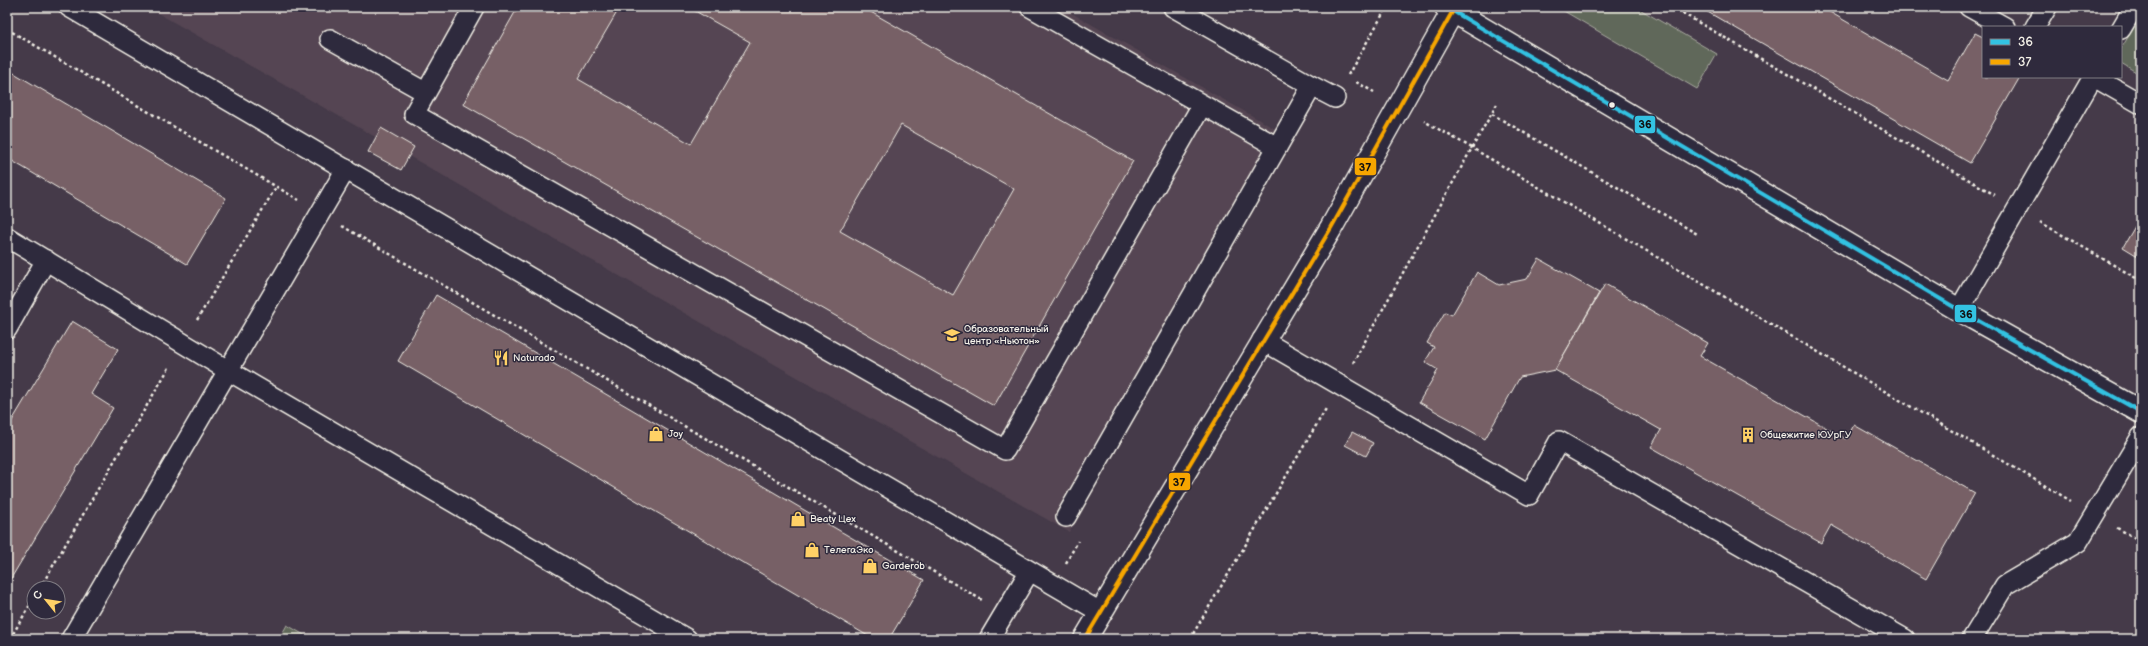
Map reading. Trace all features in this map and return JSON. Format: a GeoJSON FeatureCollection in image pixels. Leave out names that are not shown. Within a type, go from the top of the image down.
{"type":"FeatureCollection","features":[{"type":"Feature","properties":{"kind":"street"},"geometry":{"type":"LineString","coordinates":[[1085,639],[1262,340],[1331,228],[1399,107],[1452,8],[1959,310],[2141,412]]}},
{"type":"Feature","properties":{"kind":"lane"},"geometry":{"type":"LineString","coordinates":[[69,7],[1029,572],[1100,612]]}},
{"type":"Feature","properties":{"kind":"lane"},"geometry":{"type":"LineString","coordinates":[[474,7],[414,114],[1005,450],[1202,105]]}},
{"type":"Feature","properties":{"kind":"lane"},"geometry":{"type":"LineString","coordinates":[[1030,7],[1277,147]]}},
{"type":"Feature","properties":{"kind":"lane"},"geometry":{"type":"LineString","coordinates":[[1173,7],[1334,98]]}},
{"type":"Feature","properties":{"kind":"lane"},"geometry":{"type":"LineString","coordinates":[[1969,7],[2003,26]]}},
{"type":"Feature","properties":{"kind":"lane"},"geometry":{"type":"LineString","coordinates":[[2036,26],[2047,7]]}},
{"type":"Feature","properties":{"kind":"lane"},"geometry":{"type":"LineString","coordinates":[[2122,27],[2134,7]]}},
{"type":"Feature","properties":{"kind":"lane"},"geometry":{"type":"LineString","coordinates":[[330,39],[425,92]]}},
{"type":"Feature","properties":{"kind":"lane"},"geometry":{"type":"LineString","coordinates":[[1959,310],[2093,78]]}},
{"type":"Feature","properties":{"kind":"lane"},"geometry":{"type":"LineString","coordinates":[[2096,78],[2141,104]]}},
{"type":"Feature","properties":{"kind":"lane"},"geometry":{"type":"LineString","coordinates":[[1066,517],[1312,86]]}},
{"type":"Feature","properties":{"kind":"lane"},"geometry":{"type":"LineString","coordinates":[[71,639],[346,169]]}},
{"type":"Feature","properties":{"kind":"lane"},"geometry":{"type":"LineString","coordinates":[[7,237],[183,344],[687,639]]}},
{"type":"Feature","properties":{"kind":"lane"},"geometry":{"type":"LineString","coordinates":[[7,329],[46,260]]}},
{"type":"Feature","properties":{"kind":"lane"},"geometry":{"type":"LineString","coordinates":[[1262,340],[1529,495],[1559,441],[1905,639]]}},
{"type":"Feature","properties":{"kind":"lane"},"geometry":{"type":"LineString","coordinates":[[1972,639],[2005,585],[2078,542],[2141,437]]}},
{"type":"Feature","properties":{"kind":"lane"},"geometry":{"type":"LineString","coordinates":[[989,639],[1029,572]]}},
{"type":"Feature","properties":{"kind":"path"},"geometry":{"type":"LineString","coordinates":[[1387,7],[1347,77],[1472,148],[2094,515],[2141,541]]}},
{"type":"Feature","properties":{"kind":"path"},"geometry":{"type":"LineString","coordinates":[[1672,7],[2141,281]]}},
{"type":"Feature","properties":{"kind":"path"},"geometry":{"type":"LineString","coordinates":[[7,29],[983,601],[1015,594]]}},
{"type":"Feature","properties":{"kind":"path"},"geometry":{"type":"LineString","coordinates":[[1190,639],[1340,386],[1498,104]]}},
{"type":"Feature","properties":{"kind":"path"},"geometry":{"type":"LineString","coordinates":[[1492,114],[1699,235]]}},
{"type":"Feature","properties":{"kind":"path"},"geometry":{"type":"LineString","coordinates":[[45,580],[276,187]]}},
{"type":"Feature","properties":{"kind":"path"},"geometry":{"type":"LineString","coordinates":[[10,639],[26,612]]}},
{"type":"Feature","properties":{"kind":"shaded area","name":"Образовательный центр «Ньютон»"},"geometry":{"type":"Polygon","coordinates":[[[147,7],[1061,7],[1293,139],[1069,532],[147,7]]]}},
{"type":"Feature","properties":{"kind":"green space"},"geometry":{"type":"Polygon","coordinates":[[[1557,7],[1636,7],[1717,54],[1697,89],[1557,7]]]}},
{"type":"Feature","properties":{"kind":"green space"},"geometry":{"type":"Polygon","coordinates":[[[2141,15],[2141,75],[2122,64],[2122,47],[2141,15]]]}},
{"type":"Feature","properties":{"kind":"green space"},"geometry":{"type":"Polygon","coordinates":[[[287,625],[311,639],[279,639],[287,625]]]}},
{"type":"Feature","properties":{"kind":"building"},"geometry":{"type":"Polygon","coordinates":[[[518,7],[620,7],[578,79],[691,144],[750,42],[688,7],[862,7],[1133,161],[994,406],[463,104],[518,7]],[[901,125],[840,231],[953,295],[1014,189],[901,125]]]}},
{"type":"Feature","properties":{"kind":"building"},"geometry":{"type":"Polygon","coordinates":[[[1699,7],[1821,7],[1948,80],[1975,33],[1982,36],[1982,78],[2019,78],[1970,163],[1699,7]]]}},
{"type":"Feature","properties":{"kind":"building"},"geometry":{"type":"Polygon","coordinates":[[[7,69],[226,198],[187,264],[7,158],[7,69]]]}},
{"type":"Feature","properties":{"kind":"building"},"geometry":{"type":"Polygon","coordinates":[[[381,128],[414,147],[401,170],[368,152],[381,128]]]}},
{"type":"Feature","properties":{"kind":"building"},"geometry":{"type":"Polygon","coordinates":[[[2141,216],[2141,258],[2123,247],[2141,216]]]}},
{"type":"Feature","properties":{"kind":"building"},"geometry":{"type":"Polygon","coordinates":[[[1539,259],[1599,293],[1555,370],[1520,377],[1485,439],[1419,402],[1438,370],[1425,362],[1434,347],[1427,343],[1445,312],[1452,315],[1477,272],[1499,285],[1527,279],[1539,259]]]}},
{"type":"Feature","properties":{"kind":"building","name":"Общежитие ЮУрГУ"},"geometry":{"type":"Polygon","coordinates":[[[1605,284],[1708,343],[1700,356],[1846,439],[1854,425],[1975,493],[1926,579],[1831,525],[1821,543],[1651,447],[1661,430],[1555,370],[1605,284]]]}},
{"type":"Feature","properties":{"kind":"building"},"geometry":{"type":"Polygon","coordinates":[[[436,295],[924,580],[889,639],[873,639],[398,361],[436,295]]]}},
{"type":"Feature","properties":{"kind":"building"},"geometry":{"type":"Polygon","coordinates":[[[72,321],[118,349],[91,394],[113,408],[7,585],[7,429],[72,321]]]}},
{"type":"Feature","properties":{"kind":"building"},"geometry":{"type":"Polygon","coordinates":[[[1352,432],[1373,443],[1366,456],[1345,445],[1352,432]]]}},
{"type":"Feature","properties":{"kind":"transit line","name":"36"},"geometry":{"type":"LineString","coordinates":[[1446,7],[1959,310],[2141,412]]}},
{"type":"Feature","properties":{"kind":"transit line","name":"37"},"geometry":{"type":"LineString","coordinates":[[1085,639],[1331,228],[1455,7]]}},
{"type":"Feature","properties":{"kind":"place","name":"Образовательный центр «Ньютон»"},"geometry":{"type":"Point","coordinates":[952,335]}},
{"type":"Feature","properties":{"kind":"place","name":"Naturado"},"geometry":{"type":"Point","coordinates":[501,358]}},
{"type":"Feature","properties":{"kind":"place","name":"Joy"},"geometry":{"type":"Point","coordinates":[656,434]}},
{"type":"Feature","properties":{"kind":"place","name":"Общежитие ЮУрГУ"},"geometry":{"type":"Point","coordinates":[1748,435]}},
{"type":"Feature","properties":{"kind":"place","name":"Beaty Цех"},"geometry":{"type":"Point","coordinates":[798,519]}},
{"type":"Feature","properties":{"kind":"place","name":"ТелегаЭко"},"geometry":{"type":"Point","coordinates":[812,550]}},
{"type":"Feature","properties":{"kind":"place","name":"Garderob"},"geometry":{"type":"Point","coordinates":[870,566]}}]}
